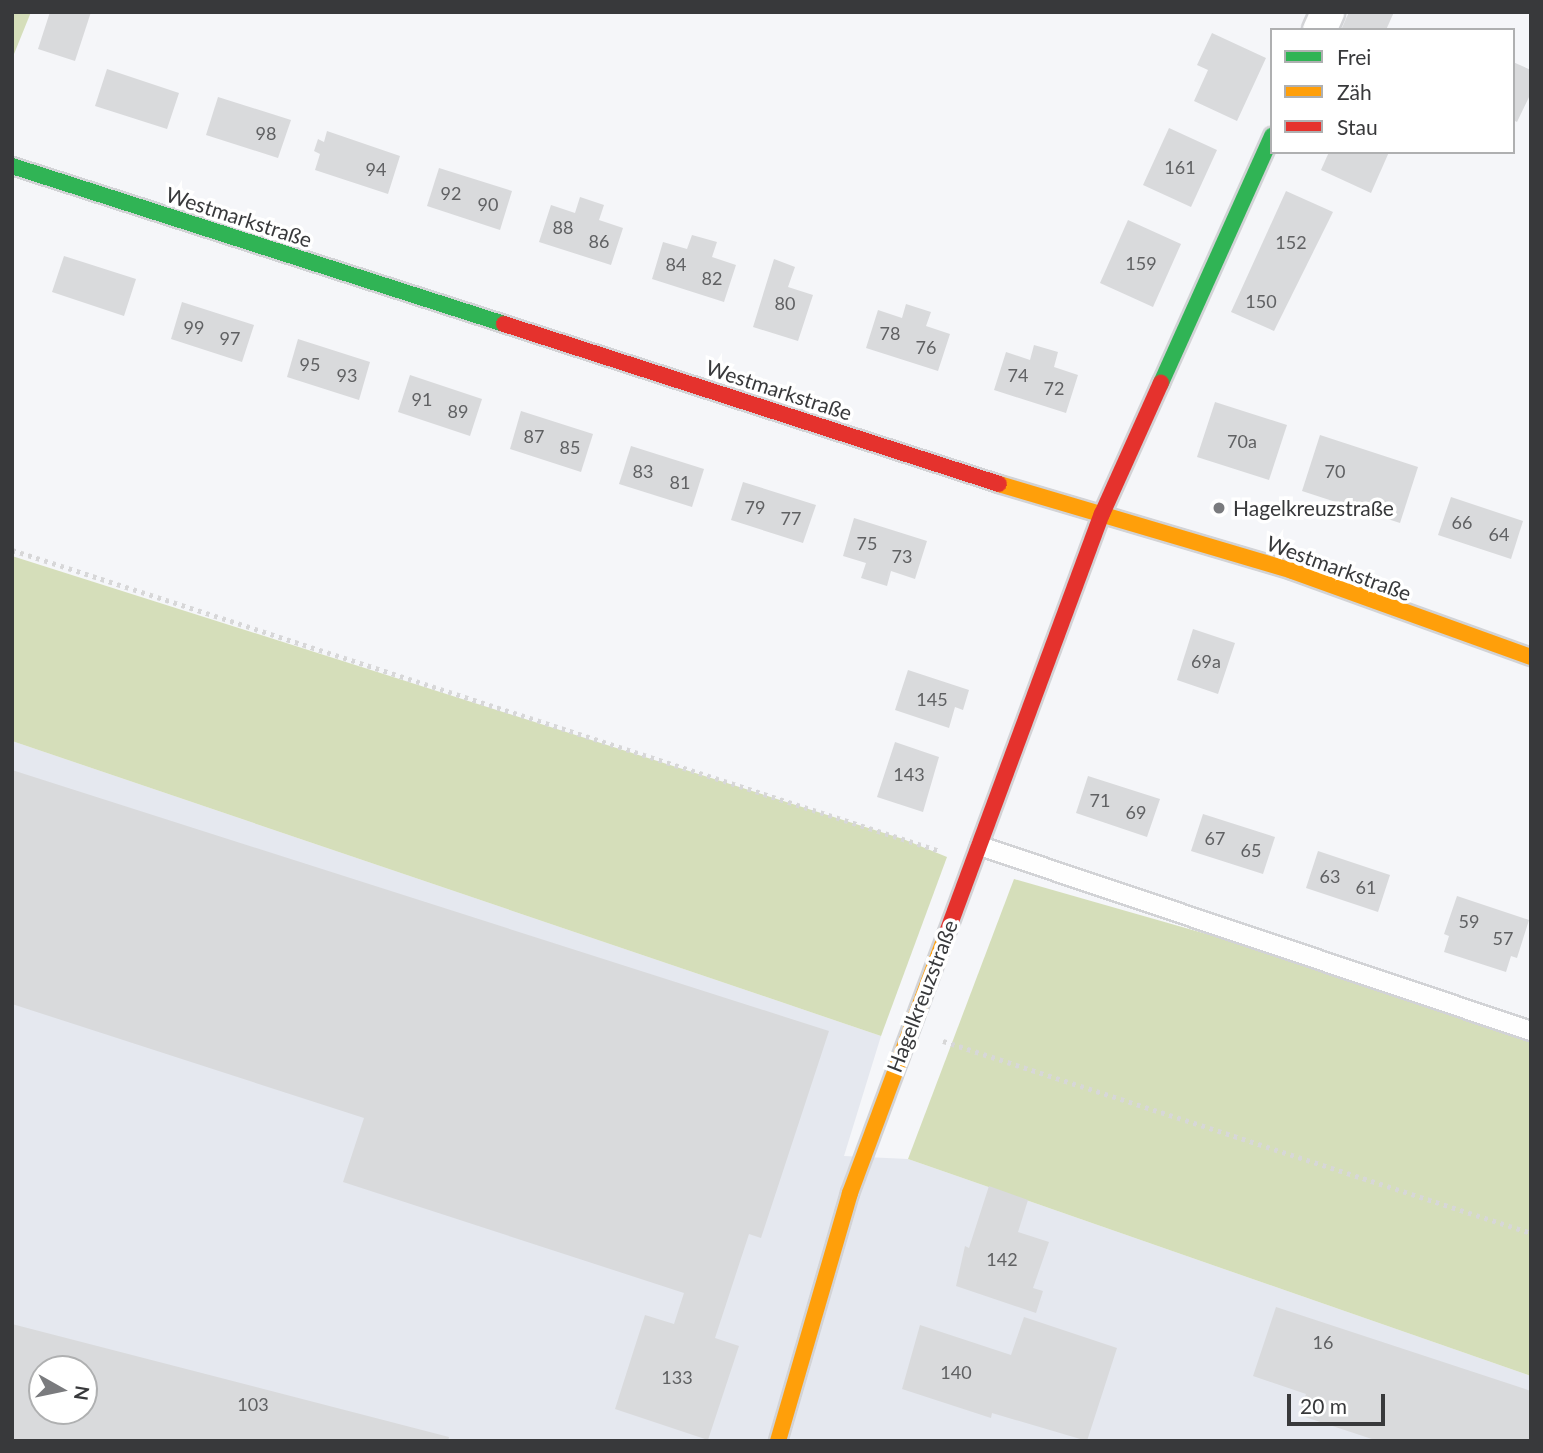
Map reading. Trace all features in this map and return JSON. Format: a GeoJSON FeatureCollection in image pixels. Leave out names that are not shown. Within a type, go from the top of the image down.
{"type":"FeatureCollection","features":[{"type":"Feature","properties":{"kind":"street"},"geometry":{"type":"LineString","coordinates":[[1320,28],[1327,12]]}},
{"type":"Feature","properties":{"kind":"street","name":"Hagelkreuzstraße"},"geometry":{"type":"LineString","coordinates":[[778,1441],[850,1193],[908,1027],[980,846],[1102,514],[1270,140]]}},
{"type":"Feature","properties":{"kind":"street","name":"Westmarkstraße"},"geometry":{"type":"LineString","coordinates":[[12,166],[1102,514],[1292,571],[1531,657]]}},
{"type":"Feature","properties":{"kind":"lane"},"geometry":{"type":"LineString","coordinates":[[980,846],[1531,1031]]}},
{"type":"Feature","properties":{"kind":"path"},"geometry":{"type":"LineString","coordinates":[[12,550],[903,839]]}},
{"type":"Feature","properties":{"kind":"path"},"geometry":{"type":"LineString","coordinates":[[966,1050],[1531,1233]]}},
{"type":"Feature","properties":{"kind":"shaded area"},"geometry":{"type":"Polygon","coordinates":[[[12,741],[881,1036],[844,1156],[908,1159],[1531,1376],[1531,1441],[12,1441],[12,741]]]}},
{"type":"Feature","properties":{"kind":"green space"},"geometry":{"type":"Polygon","coordinates":[[[12,12],[31,12],[12,59],[12,12]]]}},
{"type":"Feature","properties":{"kind":"green space"},"geometry":{"type":"Polygon","coordinates":[[[12,556],[903,839],[947,857],[881,1036],[12,741],[12,556]]]}},
{"type":"Feature","properties":{"kind":"green space"},"geometry":{"type":"Polygon","coordinates":[[[1014,879],[1531,1027],[1531,1376],[908,1159],[1014,879]]]}},
{"type":"Feature","properties":{"kind":"building"},"geometry":{"type":"Polygon","coordinates":[[[50,12],[91,12],[75,61],[38,49],[50,12]]]}},
{"type":"Feature","properties":{"kind":"building"},"geometry":{"type":"Polygon","coordinates":[[[1349,12],[1394,12],[1387,28],[1342,28],[1349,12]]]}},
{"type":"Feature","properties":{"kind":"building"},"geometry":{"type":"Polygon","coordinates":[[[1212,33],[1266,58],[1237,121],[1194,101],[1208,70],[1197,65],[1212,33]]]}},
{"type":"Feature","properties":{"kind":"building"},"geometry":{"type":"Polygon","coordinates":[[[1515,63],[1531,70],[1531,93],[1517,122],[1515,63]]]}},
{"type":"Feature","properties":{"kind":"building"},"geometry":{"type":"Polygon","coordinates":[[[107,69],[179,93],[167,129],[95,106],[107,69]]]}},
{"type":"Feature","properties":{"kind":"building"},"geometry":{"type":"Polygon","coordinates":[[[218,97],[291,120],[278,158],[206,135],[218,97]]]}},
{"type":"Feature","properties":{"kind":"building"},"geometry":{"type":"Polygon","coordinates":[[[1169,128],[1217,150],[1191,207],[1143,185],[1169,128]]]}},
{"type":"Feature","properties":{"kind":"building"},"geometry":{"type":"Polygon","coordinates":[[[327,131],[400,156],[388,194],[315,170],[320,154],[314,151],[318,139],[324,142],[327,131]]]}},
{"type":"Feature","properties":{"kind":"building"},"geometry":{"type":"Polygon","coordinates":[[[1328,154],[1388,154],[1371,193],[1321,170],[1328,154]]]}},
{"type":"Feature","properties":{"kind":"building"},"geometry":{"type":"Polygon","coordinates":[[[439,168],[512,191],[500,230],[427,206],[439,168]]]}},
{"type":"Feature","properties":{"kind":"building"},"geometry":{"type":"Polygon","coordinates":[[[1286,191],[1333,212],[1274,331],[1231,312],[1286,191]]]}},
{"type":"Feature","properties":{"kind":"building"},"geometry":{"type":"Polygon","coordinates":[[[580,197],[604,205],[599,220],[623,228],[611,265],[539,242],[551,205],[575,213],[580,197]]]}},
{"type":"Feature","properties":{"kind":"building"},"geometry":{"type":"Polygon","coordinates":[[[1128,220],[1181,244],[1153,307],[1100,283],[1128,220]]]}},
{"type":"Feature","properties":{"kind":"building"},"geometry":{"type":"Polygon","coordinates":[[[692,235],[717,242],[712,257],[736,265],[724,302],[652,279],[663,242],[687,249],[692,235]]]}},
{"type":"Feature","properties":{"kind":"building"},"geometry":{"type":"Polygon","coordinates":[[[64,256],[136,279],[124,316],[52,292],[64,256]]]}},
{"type":"Feature","properties":{"kind":"building"},"geometry":{"type":"Polygon","coordinates":[[[774,259],[795,267],[788,287],[813,295],[798,341],[753,327],[774,259]]]}},
{"type":"Feature","properties":{"kind":"building"},"geometry":{"type":"Polygon","coordinates":[[[182,302],[254,325],[242,362],[171,339],[182,302]]]}},
{"type":"Feature","properties":{"kind":"building"},"geometry":{"type":"Polygon","coordinates":[[[906,304],[931,312],[926,326],[950,334],[938,371],[866,348],[878,310],[902,318],[906,304]]]}},
{"type":"Feature","properties":{"kind":"building"},"geometry":{"type":"Polygon","coordinates":[[[298,339],[370,362],[359,400],[287,377],[298,339]]]}},
{"type":"Feature","properties":{"kind":"building"},"geometry":{"type":"Polygon","coordinates":[[[1034,345],[1058,352],[1054,367],[1078,375],[1066,413],[994,390],[1006,352],[1030,360],[1034,345]]]}},
{"type":"Feature","properties":{"kind":"building"},"geometry":{"type":"Polygon","coordinates":[[[410,375],[482,399],[470,436],[398,412],[410,375]]]}},
{"type":"Feature","properties":{"kind":"building"},"geometry":{"type":"Polygon","coordinates":[[[1215,402],[1287,425],[1269,480],[1197,457],[1215,402]]]}},
{"type":"Feature","properties":{"kind":"building"},"geometry":{"type":"Polygon","coordinates":[[[521,411],[593,434],[581,472],[510,449],[521,411]]]}},
{"type":"Feature","properties":{"kind":"building"},"geometry":{"type":"Polygon","coordinates":[[[1320,435],[1418,467],[1400,523],[1302,491],[1320,435]]]}},
{"type":"Feature","properties":{"kind":"building"},"geometry":{"type":"Polygon","coordinates":[[[631,446],[704,469],[692,507],[619,484],[631,446]]]}},
{"type":"Feature","properties":{"kind":"building"},"geometry":{"type":"Polygon","coordinates":[[[743,482],[816,505],[803,543],[731,520],[743,482]]]}},
{"type":"Feature","properties":{"kind":"building"},"geometry":{"type":"Polygon","coordinates":[[[1451,497],[1523,521],[1511,559],[1438,535],[1451,497]]]}},
{"type":"Feature","properties":{"kind":"building"},"geometry":{"type":"Polygon","coordinates":[[[854,518],[927,541],[915,579],[891,571],[887,586],[861,578],[866,563],[843,556],[854,518]]]}},
{"type":"Feature","properties":{"kind":"building"},"geometry":{"type":"Polygon","coordinates":[[[1193,629],[1235,643],[1218,694],[1177,680],[1193,629]]]}},
{"type":"Feature","properties":{"kind":"building"},"geometry":{"type":"Polygon","coordinates":[[[908,670],[969,690],[963,710],[955,707],[949,728],[895,710],[908,670]]]}},
{"type":"Feature","properties":{"kind":"building"},"geometry":{"type":"Polygon","coordinates":[[[895,742],[939,757],[923,812],[877,797],[895,742]]]}},
{"type":"Feature","properties":{"kind":"building"},"geometry":{"type":"Polygon","coordinates":[[[12,770],[829,1031],[761,1238],[749,1234],[715,1338],[739,1346],[708,1440],[615,1409],[645,1315],[674,1324],[684,1293],[343,1182],[364,1118],[12,1004],[12,770]]]}},
{"type":"Feature","properties":{"kind":"building"},"geometry":{"type":"Polygon","coordinates":[[[1088,776],[1160,799],[1147,837],[1076,813],[1088,776]]]}},
{"type":"Feature","properties":{"kind":"building"},"geometry":{"type":"Polygon","coordinates":[[[1203,814],[1275,837],[1263,874],[1191,851],[1203,814]]]}},
{"type":"Feature","properties":{"kind":"building"},"geometry":{"type":"Polygon","coordinates":[[[1318,851],[1390,875],[1378,912],[1306,888],[1318,851]]]}},
{"type":"Feature","properties":{"kind":"building"},"geometry":{"type":"Polygon","coordinates":[[[1457,896],[1529,920],[1517,958],[1511,956],[1506,972],[1444,952],[1449,936],[1444,934],[1457,896]]]}},
{"type":"Feature","properties":{"kind":"building"},"geometry":{"type":"Polygon","coordinates":[[[989,1186],[1028,1200],[1018,1232],[1049,1242],[1033,1288],[1043,1291],[1036,1313],[956,1286],[965,1246],[969,1248],[989,1186]]]}},
{"type":"Feature","properties":{"kind":"building"},"geometry":{"type":"Polygon","coordinates":[[[1276,1307],[1531,1391],[1531,1441],[1378,1441],[1299,1415],[1306,1394],[1253,1376],[1276,1307]]]}},
{"type":"Feature","properties":{"kind":"building"},"geometry":{"type":"Polygon","coordinates":[[[1024,1317],[1117,1348],[1087,1441],[992,1413],[991,1418],[902,1389],[920,1325],[1011,1355],[1024,1317]]]}},
{"type":"Feature","properties":{"kind":"building"},"geometry":{"type":"Polygon","coordinates":[[[12,1324],[449,1437],[448,1441],[12,1441],[12,1324]]]}},
{"type":"Feature","properties":{"kind":"traffic: fast"},"geometry":{"type":"LineString","coordinates":[[1161,383],[1270,140]]}},
{"type":"Feature","properties":{"kind":"traffic: fast"},"geometry":{"type":"LineString","coordinates":[[12,166],[504,324]]}},
{"type":"Feature","properties":{"kind":"traffic: slow"},"geometry":{"type":"LineString","coordinates":[[999,484],[1292,571],[1531,657]]}},
{"type":"Feature","properties":{"kind":"traffic: slow"},"geometry":{"type":"LineString","coordinates":[[778,1441],[850,1193],[946,935]]}},
{"type":"Feature","properties":{"kind":"traffic: jam"},"geometry":{"type":"LineString","coordinates":[[504,324],[999,484]]}},
{"type":"Feature","properties":{"kind":"traffic: jam"},"geometry":{"type":"LineString","coordinates":[[946,935],[1102,514],[1161,383]]}},
{"type":"Feature","properties":{"kind":"place","name":"Hagelkreuzstraße"},"geometry":{"type":"Point","coordinates":[1219,508]}}]}
